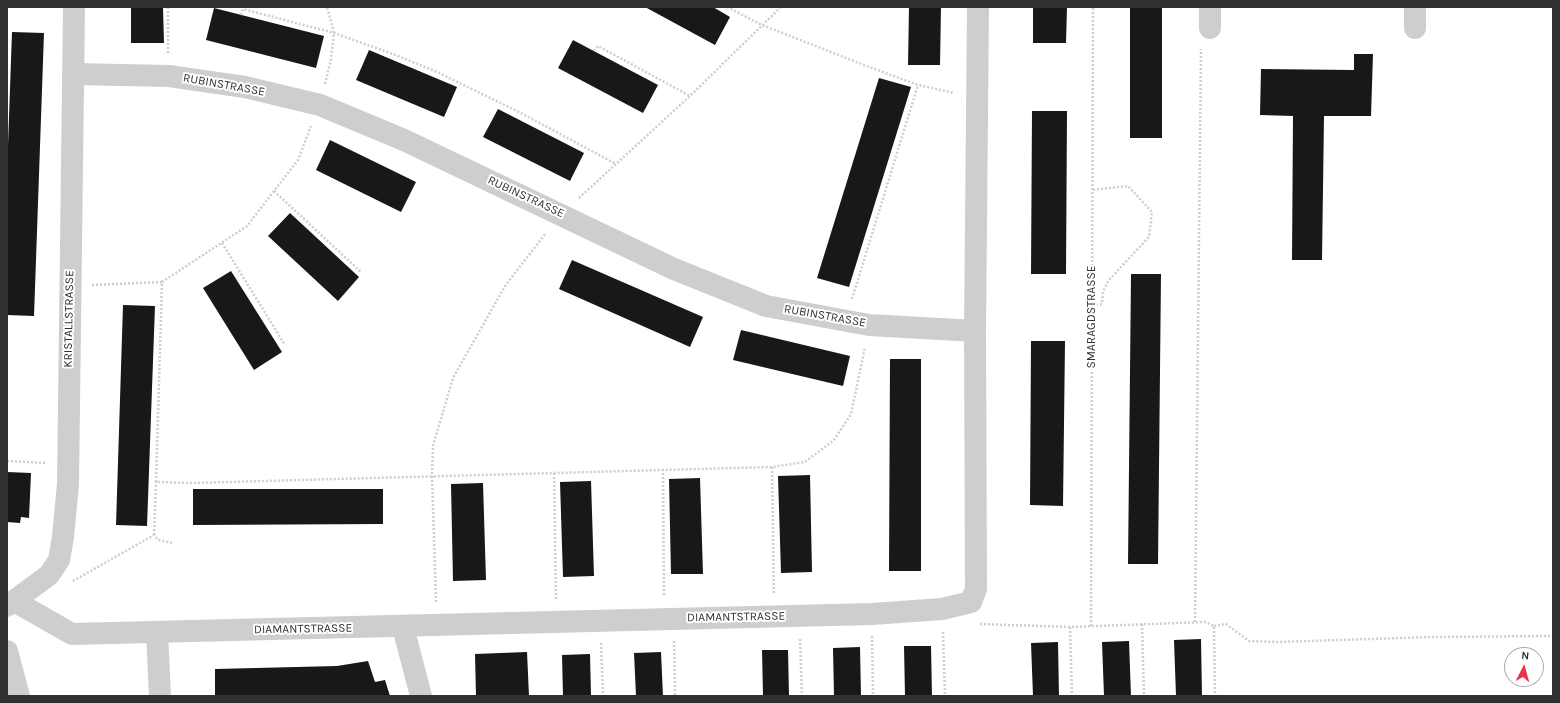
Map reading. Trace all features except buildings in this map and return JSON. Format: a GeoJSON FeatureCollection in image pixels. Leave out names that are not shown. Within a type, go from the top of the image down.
{"type":"FeatureCollection","features":[{"type":"Feature","properties":{"kind":"street","name":"KRISTALLSTRASSE"},"geometry":{"type":"LineString","coordinates":[[11,603],[39,584],[49,575],[59,560],[63,537],[68,464],[69,286],[74,74],[74,7]]}},
{"type":"Feature","properties":{"kind":"street"},"geometry":{"type":"LineString","coordinates":[[974,331],[978,7]]}},
{"type":"Feature","properties":{"kind":"street"},"geometry":{"type":"LineString","coordinates":[[1415,7],[1415,28]]}},
{"type":"Feature","properties":{"kind":"street","name":"RUBINSTRASSE"},"geometry":{"type":"LineString","coordinates":[[74,74],[169,76],[245,87],[320,105],[404,140],[674,269],[766,306],[869,325],[974,331]]}},
{"type":"Feature","properties":{"kind":"street","name":"DIAMANTSTRASSE"},"geometry":{"type":"LineString","coordinates":[[11,603],[72,634],[403,627],[436,624],[872,614],[942,609],[971,602],[976,589],[974,331]]}},
{"type":"Feature","properties":{"kind":"street"},"geometry":{"type":"LineString","coordinates":[[403,627],[421,696]]}},
{"type":"Feature","properties":{"kind":"street"},"geometry":{"type":"LineString","coordinates":[[157,632],[160,696]]}},
{"type":"Feature","properties":{"kind":"street"},"geometry":{"type":"LineString","coordinates":[[7,651],[20,696]]}},
{"type":"Feature","properties":{"kind":"path"},"geometry":{"type":"LineString","coordinates":[[168,7],[169,76]]}},
{"type":"Feature","properties":{"kind":"path"},"geometry":{"type":"LineString","coordinates":[[69,286],[162,282],[247,226],[298,160],[320,105],[331,58],[334,33],[327,7]]}},
{"type":"Feature","properties":{"kind":"path"},"geometry":{"type":"LineString","coordinates":[[727,7],[762,25],[918,85],[977,98]]}},
{"type":"Feature","properties":{"kind":"path"},"geometry":{"type":"LineString","coordinates":[[436,624],[432,476],[433,446],[453,378],[505,286],[561,214],[690,96],[781,7]]}},
{"type":"Feature","properties":{"kind":"path","name":"SMARAGDSTRASSE"},"geometry":{"type":"LineString","coordinates":[[1091,626],[1093,7]]}},
{"type":"Feature","properties":{"kind":"path"},"geometry":{"type":"LineString","coordinates":[[241,15],[243,9],[334,33],[437,72],[521,113],[616,164]]}},
{"type":"Feature","properties":{"kind":"path"},"geometry":{"type":"LineString","coordinates":[[1195,622],[1201,35],[1210,17]]}},
{"type":"Feature","properties":{"kind":"path"},"geometry":{"type":"LineString","coordinates":[[594,52],[598,46],[690,96]]}},
{"type":"Feature","properties":{"kind":"path"},"geometry":{"type":"LineString","coordinates":[[846,320],[918,85]]}},
{"type":"Feature","properties":{"kind":"path"},"geometry":{"type":"LineString","coordinates":[[1092,190],[1128,186],[1152,212],[1149,237],[1108,281],[1103,292],[1102,304],[1092,305]]}},
{"type":"Feature","properties":{"kind":"path"},"geometry":{"type":"LineString","coordinates":[[274,191],[362,273]]}},
{"type":"Feature","properties":{"kind":"path"},"geometry":{"type":"LineString","coordinates":[[222,243],[285,345]]}},
{"type":"Feature","properties":{"kind":"path"},"geometry":{"type":"LineString","coordinates":[[162,282],[154,535],[158,540],[173,543]]}},
{"type":"Feature","properties":{"kind":"path"},"geometry":{"type":"LineString","coordinates":[[156,482],[772,467],[805,462],[834,440],[851,414],[869,325]]}},
{"type":"Feature","properties":{"kind":"path"},"geometry":{"type":"LineString","coordinates":[[7,461],[68,464]]}},
{"type":"Feature","properties":{"kind":"path"},"geometry":{"type":"LineString","coordinates":[[772,467],[774,617]]}},
{"type":"Feature","properties":{"kind":"path"},"geometry":{"type":"LineString","coordinates":[[662,469],[669,619]]}},
{"type":"Feature","properties":{"kind":"path"},"geometry":{"type":"LineString","coordinates":[[554,473],[556,622]]}},
{"type":"Feature","properties":{"kind":"path"},"geometry":{"type":"LineString","coordinates":[[39,584],[76,581],[154,535]]}},
{"type":"Feature","properties":{"kind":"path"},"geometry":{"type":"LineString","coordinates":[[942,609],[945,696]]}},
{"type":"Feature","properties":{"kind":"path"},"geometry":{"type":"LineString","coordinates":[[872,614],[873,696]]}},
{"type":"Feature","properties":{"kind":"path","name":"DIAMANTSTRASSE"},"geometry":{"type":"LineString","coordinates":[[800,616],[802,696]]}},
{"type":"Feature","properties":{"kind":"path","name":"DIAMANTSTRASSE"},"geometry":{"type":"LineString","coordinates":[[669,619],[675,696]]}},
{"type":"Feature","properties":{"kind":"path"},"geometry":{"type":"LineString","coordinates":[[601,621],[603,696]]}},
{"type":"Feature","properties":{"kind":"path"},"geometry":{"type":"LineString","coordinates":[[980,624],[1070,627],[1205,622],[1214,626],[1226,624],[1249,641],[1278,642],[1432,637],[1553,636]]}},
{"type":"Feature","properties":{"kind":"path"},"geometry":{"type":"LineString","coordinates":[[1142,624],[1144,696]]}},
{"type":"Feature","properties":{"kind":"path"},"geometry":{"type":"LineString","coordinates":[[1214,626],[1215,696]]}},
{"type":"Feature","properties":{"kind":"path"},"geometry":{"type":"LineString","coordinates":[[1070,627],[1072,696]]}}]}
